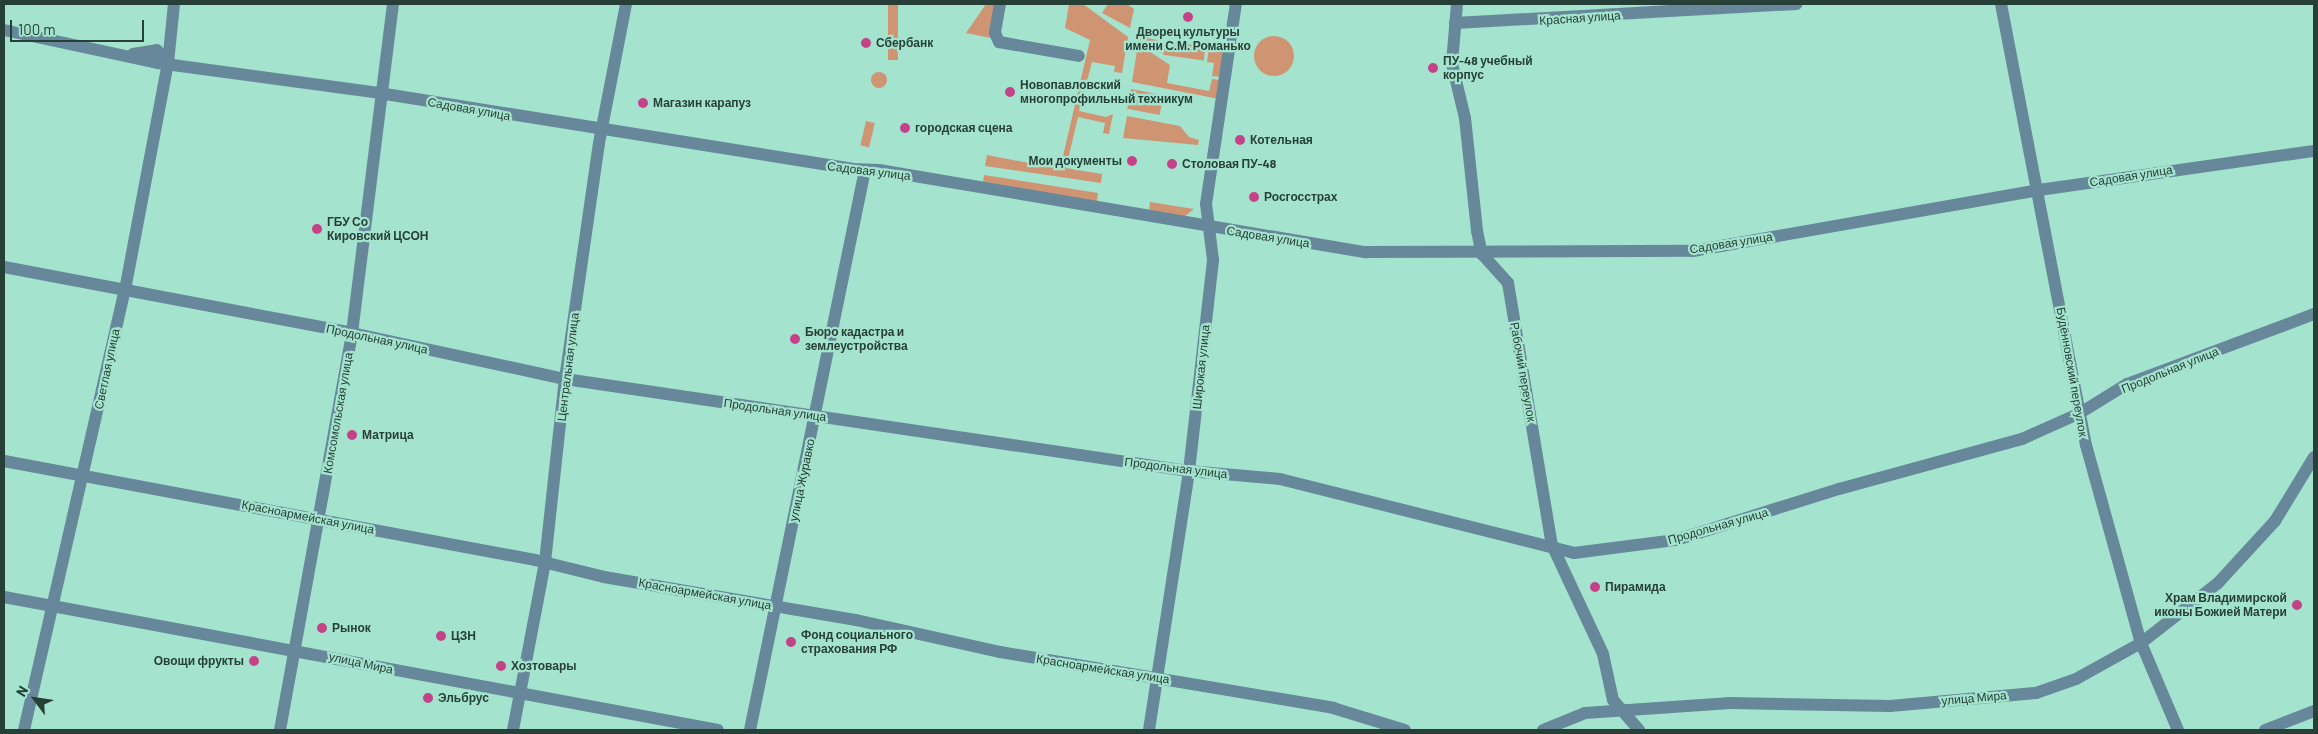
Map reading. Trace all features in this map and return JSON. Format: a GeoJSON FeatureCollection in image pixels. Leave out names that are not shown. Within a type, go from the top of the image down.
{"type":"FeatureCollection","features":[{"type":"Feature","properties":{"kind":"street","name":"Светлая улица"},"geometry":{"type":"LineString","coordinates":[[24,730],[84,476],[125,290],[168,63],[174,4]]}},
{"type":"Feature","properties":{"kind":"street","name":"Комсомольская улица"},"geometry":{"type":"LineString","coordinates":[[280,730],[352,333],[379,93],[393,4]]}},
{"type":"Feature","properties":{"kind":"street","name":"Центральная улица"},"geometry":{"type":"LineString","coordinates":[[513,730],[545,562],[565,379],[600,132],[626,4]]}},
{"type":"Feature","properties":{"kind":"street"},"geometry":{"type":"LineString","coordinates":[[1000,4],[996,33],[1000,42],[1079,56]]}},
{"type":"Feature","properties":{"kind":"street","name":"Широкая улица"},"geometry":{"type":"LineString","coordinates":[[1149,730],[1189,471],[1213,260],[1205,224],[1236,4]]}},
{"type":"Feature","properties":{"kind":"street"},"geometry":{"type":"LineString","coordinates":[[1461,4],[1455,23],[1452,64],[1465,118],[1482,254]]}},
{"type":"Feature","properties":{"kind":"street","name":"Красная улица"},"geometry":{"type":"LineString","coordinates":[[1455,23],[1796,4]]}},
{"type":"Feature","properties":{"kind":"street","name":"Будённовский переулок"},"geometry":{"type":"LineString","coordinates":[[2001,4],[2039,190],[2080,413],[2141,643],[2178,730]]}},
{"type":"Feature","properties":{"kind":"street","name":"Садовая улица"},"geometry":{"type":"LineString","coordinates":[[4,30],[131,54],[157,50],[168,63],[379,93],[600,132],[865,170],[1205,224],[1225,232],[1366,252],[1482,254],[1693,251],[2039,190],[2314,151]]}},
{"type":"Feature","properties":{"kind":"street","name":"улица Журавко"},"geometry":{"type":"LineString","coordinates":[[750,730],[865,170]]}},
{"type":"Feature","properties":{"kind":"street","name":"Рабочий переулок"},"geometry":{"type":"LineString","coordinates":[[1482,254],[1508,283],[1552,545],[1603,654],[1613,700],[1639,730]]}},
{"type":"Feature","properties":{"kind":"street","name":"Продольная улица"},"geometry":{"type":"LineString","coordinates":[[4,268],[352,333],[565,379],[1189,471],[1280,479],[1552,545],[1574,553],[1676,540],[1839,489],[2022,439],[2080,413],[2127,384],[2314,314]]}},
{"type":"Feature","properties":{"kind":"street","name":"улица Мира"},"geometry":{"type":"LineString","coordinates":[[1543,730],[1585,713],[1623,712],[1731,703],[1890,706],[2036,693],[2076,679],[2141,643],[2218,583],[2275,522],[2314,457]]}},
{"type":"Feature","properties":{"kind":"street","name":"Красноармейская улица"},"geometry":{"type":"LineString","coordinates":[[4,461],[319,518],[545,562],[604,577],[775,606],[1158,679],[1333,708],[1405,730]]}},
{"type":"Feature","properties":{"kind":"street","name":"улица Мира"},"geometry":{"type":"LineString","coordinates":[[4,596],[295,649],[520,696],[718,730]]}},
{"type":"Feature","properties":{"kind":"street"},"geometry":{"type":"LineString","coordinates":[[2265,730],[2314,711]]}},
{"type":"Feature","properties":{"kind":"shaded area"},"geometry":{"type":"Polygon","coordinates":[[[888,4],[898,4],[898,60],[888,60],[888,4]]]}},
{"type":"Feature","properties":{"kind":"shaded area"},"geometry":{"type":"Polygon","coordinates":[[[986,4],[997,4],[991,38],[966,33],[986,4]]]}},
{"type":"Feature","properties":{"kind":"shaded area"},"geometry":{"type":"Polygon","coordinates":[[[1069,4],[1083,4],[1128,37],[1122,73],[1114,72],[1115,66],[1092,62],[1079,111],[1106,117],[1113,114],[1109,134],[1103,133],[1105,123],[1078,117],[1066,168],[1102,174],[1101,183],[985,166],[987,155],[1060,169],[1090,40],[1065,28],[1069,4]]]}},
{"type":"Feature","properties":{"kind":"shaded area"},"geometry":{"type":"Polygon","coordinates":[[[1108,4],[1127,4],[1134,9],[1130,28],[1102,13],[1108,4]]]}},
{"type":"Feature","properties":{"kind":"shaded area"},"geometry":{"type":"Polygon","coordinates":[[[1138,36],[1162,41],[1161,53],[1138,39],[1138,36]]]}},
{"type":"Feature","properties":{"kind":"shaded area"},"geometry":{"type":"Polygon","coordinates":[[[1274,36],[1288,42],[1294,56],[1288,70],[1274,76],[1260,70],[1254,56],[1260,42],[1274,36]]]}},
{"type":"Feature","properties":{"kind":"shaded area"},"geometry":{"type":"Polygon","coordinates":[[[1165,41],[1206,47],[1204,61],[1163,55],[1165,41]]]}},
{"type":"Feature","properties":{"kind":"shaded area"},"geometry":{"type":"Polygon","coordinates":[[[1138,44],[1170,65],[1167,83],[1209,91],[1212,79],[1220,80],[1219,99],[1132,82],[1138,44]]]}},
{"type":"Feature","properties":{"kind":"shaded area"},"geometry":{"type":"Polygon","coordinates":[[[1209,47],[1225,50],[1220,77],[1212,76],[1214,63],[1207,62],[1209,47]]]}},
{"type":"Feature","properties":{"kind":"shaded area"},"geometry":{"type":"Polygon","coordinates":[[[879,72],[885,74],[887,80],[885,86],[879,88],[873,86],[871,80],[873,74],[879,72]]]}},
{"type":"Feature","properties":{"kind":"shaded area"},"geometry":{"type":"Polygon","coordinates":[[[1131,89],[1163,95],[1160,115],[1127,109],[1131,89]]]}},
{"type":"Feature","properties":{"kind":"shaded area"},"geometry":{"type":"Polygon","coordinates":[[[1127,116],[1180,126],[1189,137],[1199,140],[1198,145],[1123,138],[1127,116]]]}},
{"type":"Feature","properties":{"kind":"shaded area"},"geometry":{"type":"Polygon","coordinates":[[[866,121],[875,123],[869,147],[860,145],[866,121]]]}},
{"type":"Feature","properties":{"kind":"shaded area"},"geometry":{"type":"Polygon","coordinates":[[[984,175],[1098,193],[1097,202],[983,182],[984,175]]]}},
{"type":"Feature","properties":{"kind":"shaded area"},"geometry":{"type":"Polygon","coordinates":[[[1150,202],[1194,209],[1184,217],[1149,211],[1150,202]]]}},
{"type":"Feature","properties":{"kind":"place","name":"Дворец культуры имени С.М. Романько"},"geometry":{"type":"Point","coordinates":[1188,17]}},
{"type":"Feature","properties":{"kind":"place","name":"Сбербанк"},"geometry":{"type":"Point","coordinates":[866,43]}},
{"type":"Feature","properties":{"kind":"place","name":"ПУ-48 учебный корпус"},"geometry":{"type":"Point","coordinates":[1433,68]}},
{"type":"Feature","properties":{"kind":"place","name":"Новопавловский многопрофильный техникум"},"geometry":{"type":"Point","coordinates":[1010,92]}},
{"type":"Feature","properties":{"kind":"place","name":"Магазин карапуз"},"geometry":{"type":"Point","coordinates":[643,103]}},
{"type":"Feature","properties":{"kind":"place","name":"городская сцена"},"geometry":{"type":"Point","coordinates":[905,128]}},
{"type":"Feature","properties":{"kind":"place","name":"Котельная"},"geometry":{"type":"Point","coordinates":[1240,140]}},
{"type":"Feature","properties":{"kind":"place","name":"Мои документы"},"geometry":{"type":"Point","coordinates":[1132,161]}},
{"type":"Feature","properties":{"kind":"place","name":"Столовая ПУ-48"},"geometry":{"type":"Point","coordinates":[1172,164]}},
{"type":"Feature","properties":{"kind":"place","name":"Росгосстрах"},"geometry":{"type":"Point","coordinates":[1254,197]}},
{"type":"Feature","properties":{"kind":"place","name":"ГБУ Со Кировский ЦСОН"},"geometry":{"type":"Point","coordinates":[317,229]}},
{"type":"Feature","properties":{"kind":"place","name":"Бюро кадастра и землеустройства"},"geometry":{"type":"Point","coordinates":[795,339]}},
{"type":"Feature","properties":{"kind":"place","name":"Матрица"},"geometry":{"type":"Point","coordinates":[352,435]}},
{"type":"Feature","properties":{"kind":"place","name":"Пирамида"},"geometry":{"type":"Point","coordinates":[1595,587]}},
{"type":"Feature","properties":{"kind":"place","name":"Храм Владимирской иконы Божией Матери"},"geometry":{"type":"Point","coordinates":[2297,605]}},
{"type":"Feature","properties":{"kind":"place","name":"Рынок"},"geometry":{"type":"Point","coordinates":[322,628]}},
{"type":"Feature","properties":{"kind":"place","name":"ЦЗН"},"geometry":{"type":"Point","coordinates":[441,636]}},
{"type":"Feature","properties":{"kind":"place","name":"Фонд социального страхования РФ"},"geometry":{"type":"Point","coordinates":[791,642]}},
{"type":"Feature","properties":{"kind":"place","name":"Овощи фрукты"},"geometry":{"type":"Point","coordinates":[254,661]}},
{"type":"Feature","properties":{"kind":"place","name":"Хозтовары"},"geometry":{"type":"Point","coordinates":[501,666]}},
{"type":"Feature","properties":{"kind":"place","name":"Эльбрус"},"geometry":{"type":"Point","coordinates":[428,698]}}]}
